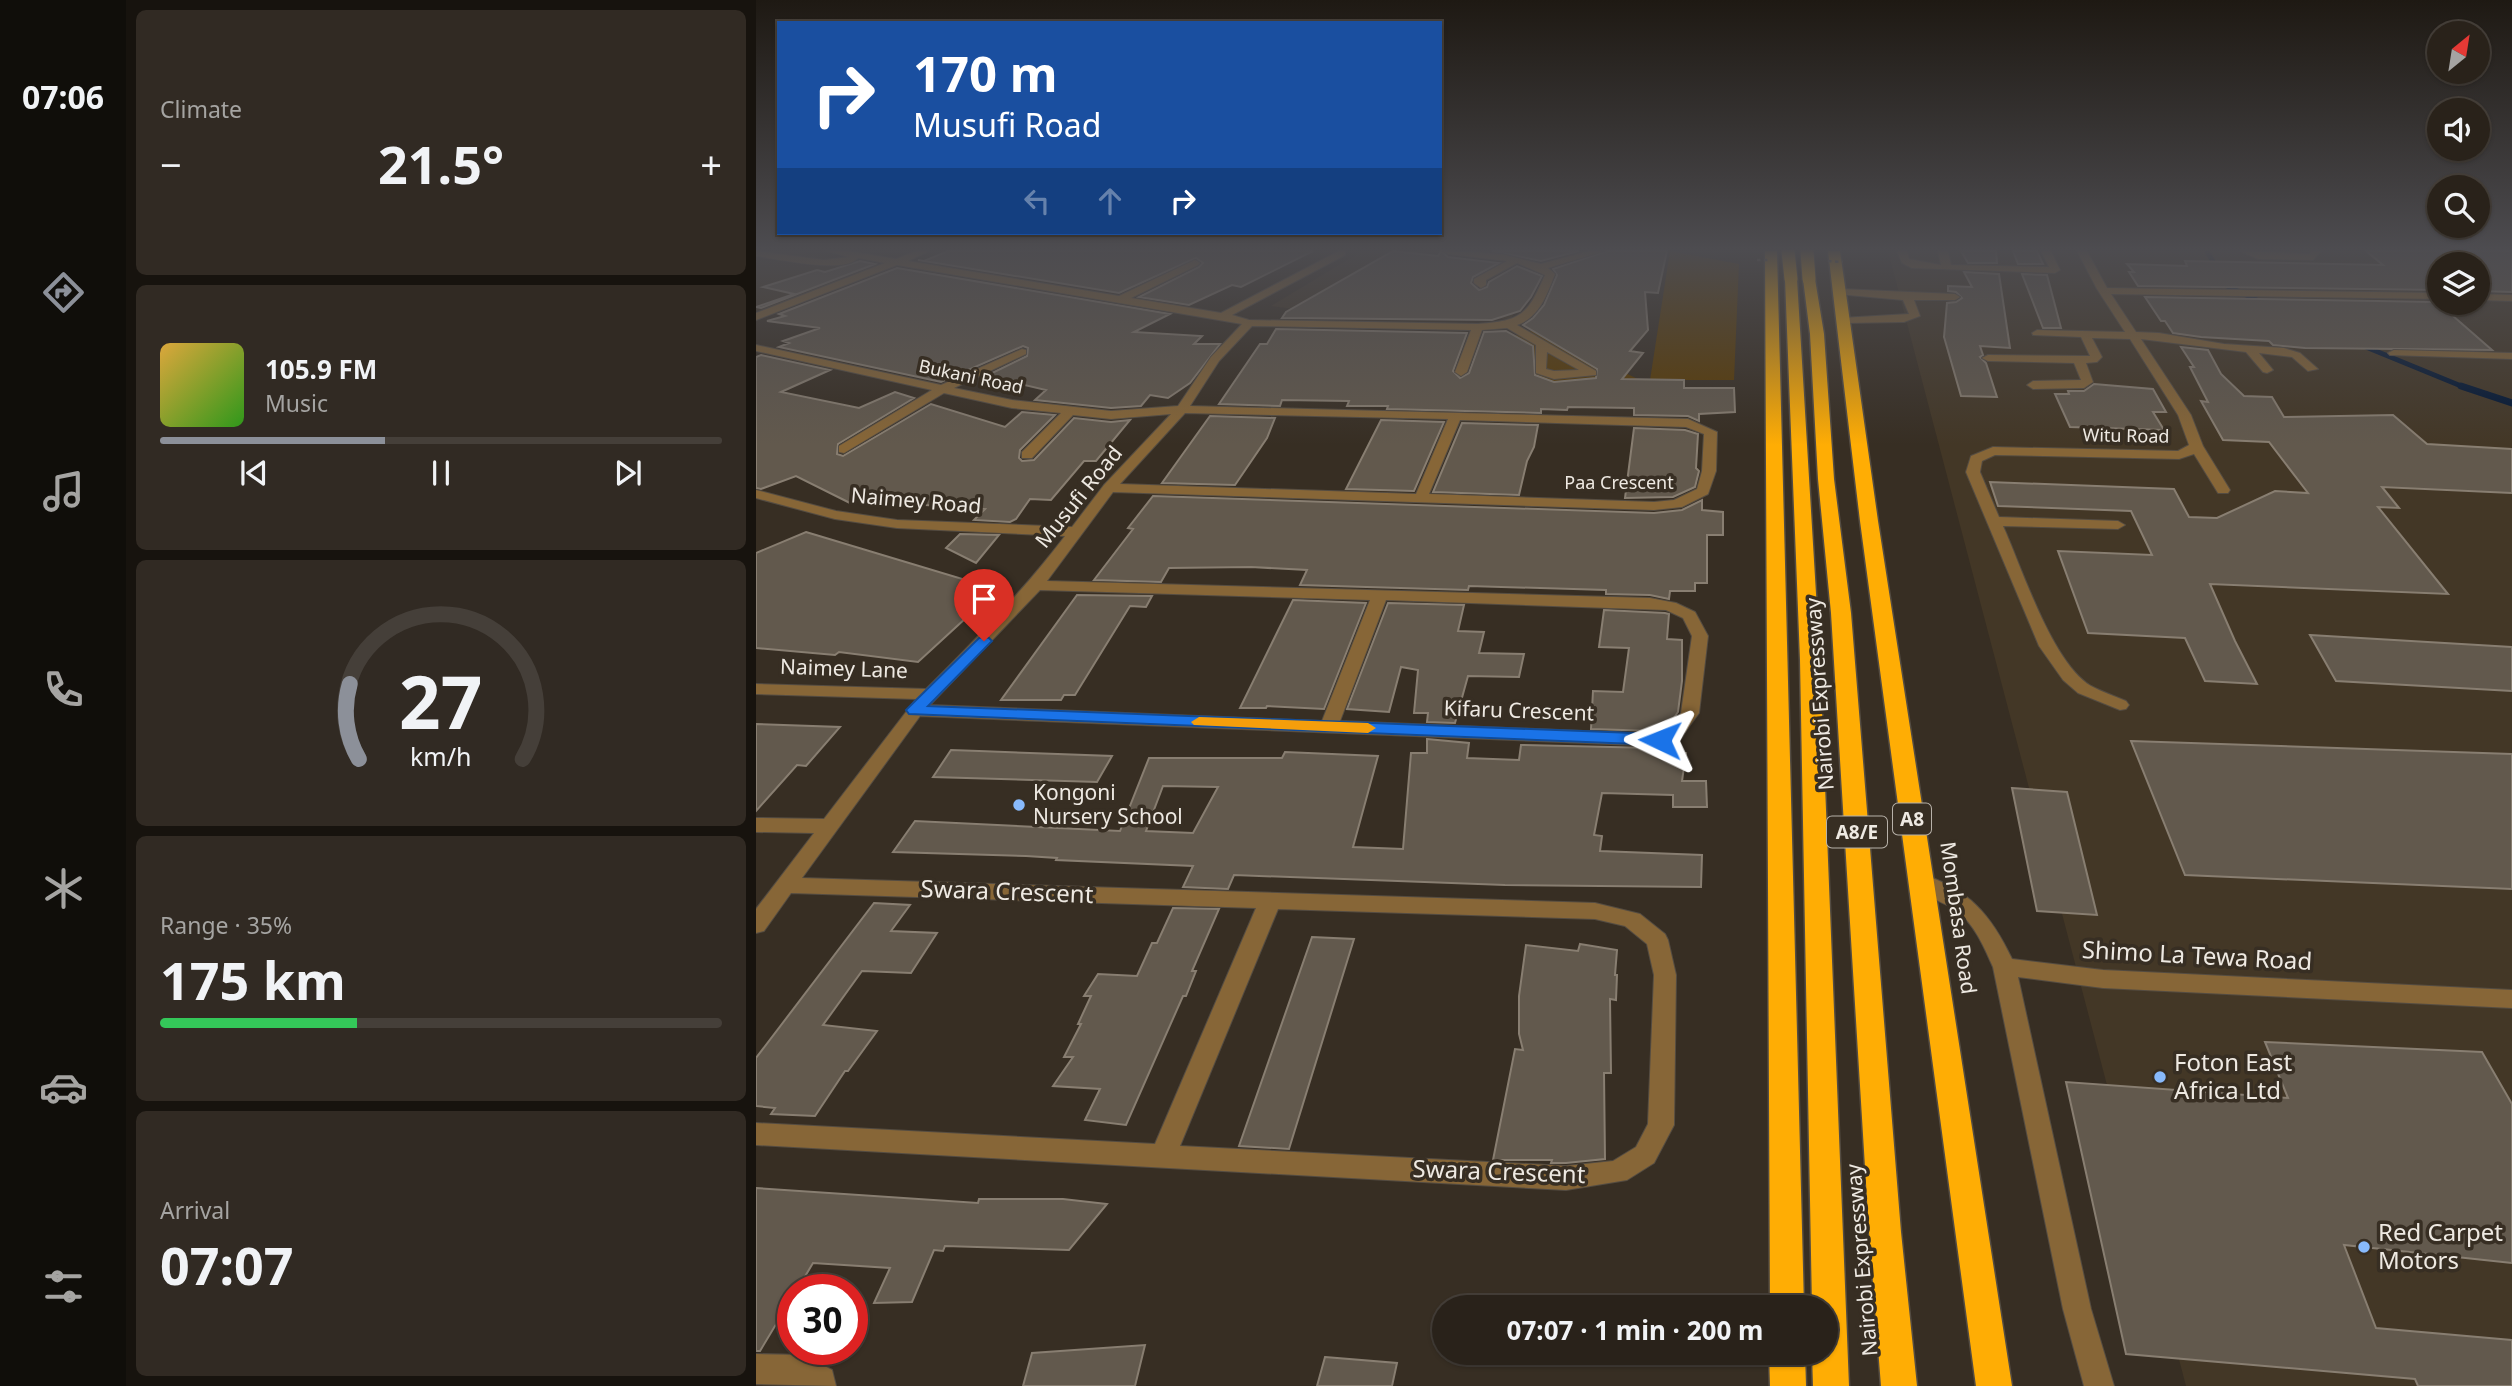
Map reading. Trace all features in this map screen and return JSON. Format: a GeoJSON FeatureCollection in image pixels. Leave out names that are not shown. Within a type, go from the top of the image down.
{"type":"FeatureCollection","features":[{"type":"Feature","properties":{"kind":"highway"},"geometry":{"type":"LineString","coordinates":[[1773,316],[1774,552],[1787,1295]]}},
{"type":"Feature","properties":{"kind":"highway","name":"Nairobi Expressway"},"geometry":{"type":"LineString","coordinates":[[1792,316],[1810,646],[1831,1386]]}},
{"type":"Feature","properties":{"kind":"highway","name":"Nairobi Expressway"},"geometry":{"type":"LineString","coordinates":[[1815,316],[1826,480],[1842,613],[1885,1232],[1899,1386]]}},
{"type":"Feature","properties":{"kind":"highway","name":"Mombasa Road"},"geometry":{"type":"LineString","coordinates":[[1844,316],[1869,521],[1994,1386]]}},
{"type":"Feature","properties":{"kind":"highway"},"geometry":{"type":"LineString","coordinates":[[1787,1365],[1788,1386]]}},
{"type":"Feature","properties":{"kind":"street"},"geometry":{"type":"LineString","coordinates":[[1222,316],[1249,323],[1478,327],[1511,326],[1530,316]]}},
{"type":"Feature","properties":{"kind":"street"},"geometry":{"type":"LineString","coordinates":[[1845,320],[1915,316]]}},
{"type":"Feature","properties":{"kind":"street","name":"Witu Road"},"geometry":{"type":"LineString","coordinates":[[1995,521],[1973,472],[1976,459],[1993,451],[2179,455],[2196,446],[2195,433],[2159,371],[2121,316]]}},
{"type":"Feature","properties":{"kind":"street","name":"Musufi Road"},"geometry":{"type":"LineString","coordinates":[[756,925],[915,710],[1036,585],[1109,488],[1181,409],[1215,359],[1249,323]]}},
{"type":"Feature","properties":{"kind":"street"},"geometry":{"type":"LineString","coordinates":[[1511,326],[1542,345]]}},
{"type":"Feature","properties":{"kind":"street"},"geometry":{"type":"LineString","coordinates":[[1461,372],[1478,327]]}},
{"type":"Feature","properties":{"kind":"street"},"geometry":{"type":"LineString","coordinates":[[2037,333],[2133,334],[2284,351],[2296,355],[2312,369]]}},
{"type":"Feature","properties":{"kind":"street"},"geometry":{"type":"LineString","coordinates":[[1988,358],[2093,360],[2096,357],[2085,334]]}},
{"type":"Feature","properties":{"kind":"street","name":"Bukani Road"},"geometry":{"type":"LineString","coordinates":[[756,348],[1012,404],[1111,415],[1181,409]]}},
{"type":"Feature","properties":{"kind":"street"},"geometry":{"type":"LineString","coordinates":[[2250,349],[2267,370]]}},
{"type":"Feature","properties":{"kind":"street"},"geometry":{"type":"LineString","coordinates":[[844,449],[942,389],[1022,352]]}},
{"type":"Feature","properties":{"kind":"street"},"geometry":{"type":"LineString","coordinates":[[2394,353],[2512,356]]}},
{"type":"Feature","properties":{"kind":"street"},"geometry":{"type":"LineString","coordinates":[[2033,385],[2084,384],[2087,382],[2079,361]]}},
{"type":"Feature","properties":{"kind":"street","name":"Paa Crescent"},"geometry":{"type":"LineString","coordinates":[[1109,488],[1654,506],[1677,504],[1703,491],[1709,471],[1711,432],[1688,423],[1181,409]]}},
{"type":"Feature","properties":{"kind":"street"},"geometry":{"type":"LineString","coordinates":[[1027,455],[1069,412]]}},
{"type":"Feature","properties":{"kind":"street"},"geometry":{"type":"LineString","coordinates":[[1421,498],[1456,415]]}},
{"type":"Feature","properties":{"kind":"street"},"geometry":{"type":"LineString","coordinates":[[2196,446],[2223,490]]}},
{"type":"Feature","properties":{"kind":"street","name":"Naimey Road"},"geometry":{"type":"LineString","coordinates":[[756,494],[835,515],[897,524],[1075,532]]}},
{"type":"Feature","properties":{"kind":"street"},"geometry":{"type":"LineString","coordinates":[[2119,525],[1995,521],[2047,646],[2069,676],[2084,689],[2120,705]]}},
{"type":"Feature","properties":{"kind":"street","name":"Kifaru Crescent"},"geometry":{"type":"LineString","coordinates":[[915,710],[1660,740],[1679,728],[1690,713],[1700,636],[1689,615],[1670,606],[1650,603],[1036,585]]}},
{"type":"Feature","properties":{"kind":"street"},"geometry":{"type":"LineString","coordinates":[[1329,727],[1380,595]]}},
{"type":"Feature","properties":{"kind":"street","name":"Naimey Lane"},"geometry":{"type":"LineString","coordinates":[[756,689],[932,694]]}},
{"type":"Feature","properties":{"kind":"street"},"geometry":{"type":"LineString","coordinates":[[756,825],[831,827]]}},
{"type":"Feature","properties":{"kind":"street"},"geometry":{"type":"LineString","coordinates":[[1921,882],[1966,904],[1984,923],[2004,967],[2077,1309],[2099,1386]]}},
{"type":"Feature","properties":{"kind":"street","name":"Swara Crescent"},"geometry":{"type":"LineString","coordinates":[[756,1135],[1566,1178],[1618,1172],[1645,1155],[1661,1125],[1665,975],[1657,940],[1632,920],[1595,911],[788,885]]}},
{"type":"Feature","properties":{"kind":"street"},"geometry":{"type":"LineString","coordinates":[[1163,1156],[1270,901]]}},
{"type":"Feature","properties":{"kind":"street","name":"Shimo La Tewa Road"},"geometry":{"type":"LineString","coordinates":[[2004,967],[2103,979],[2512,999]]}},
{"type":"Feature","properties":{"kind":"street"},"geometry":{"type":"LineString","coordinates":[[756,1369],[804,1370],[821,1381],[821,1386]]}},
{"type":"Feature","properties":{"kind":"shaded area"},"geometry":{"type":"Polygon","coordinates":[[[1408,316],[1513,316],[1511,319],[1408,316]]]}},
{"type":"Feature","properties":{"kind":"shaded area"},"geometry":{"type":"Polygon","coordinates":[[[1660,316],[1737,316],[1734,380],[1650,380],[1660,316]]]}},
{"type":"Feature","properties":{"kind":"shaded area"},"geometry":{"type":"Polygon","coordinates":[[[1905,316],[2512,316],[2512,1386],[2186,1386],[1905,316]]]}},
{"type":"Feature","properties":{"kind":"shaded area"},"geometry":{"type":"Polygon","coordinates":[[[1535,330],[1642,381],[1502,387],[1514,336],[1535,330]]]}},
{"type":"Feature","properties":{"kind":"building"},"geometry":{"type":"Polygon","coordinates":[[[785,316],[1167,316],[1134,332],[1202,336],[1194,344],[1220,344],[1190,383],[1168,398],[1150,395],[1141,406],[1111,408],[1035,400],[1046,390],[986,376],[1027,356],[1028,348],[1023,346],[941,382],[779,347],[789,343],[783,341],[820,328],[767,321],[785,316]]]}},
{"type":"Feature","properties":{"kind":"building"},"geometry":{"type":"Polygon","coordinates":[[[1284,316],[1505,316],[1492,320],[1282,318],[1284,316]]]}},
{"type":"Feature","properties":{"kind":"building"},"geometry":{"type":"Polygon","coordinates":[[[1535,316],[1647,316],[1648,330],[1630,351],[1643,353],[1622,379],[1684,380],[1684,388],[1734,388],[1735,412],[1699,414],[1699,421],[1688,416],[1634,415],[1634,408],[1568,407],[1567,410],[1541,409],[1541,413],[1387,409],[1388,406],[1347,406],[1349,401],[1282,400],[1280,406],[1219,404],[1260,344],[1267,344],[1276,329],[1467,333],[1453,371],[1460,378],[1469,373],[1484,332],[1506,331],[1533,346],[1535,375],[1554,382],[1596,378],[1597,369],[1523,325],[1535,316]]]}},
{"type":"Feature","properties":{"kind":"building"},"geometry":{"type":"Polygon","coordinates":[[[1946,316],[2005,316],[2010,348],[1980,346],[1983,355],[1980,357],[1986,363],[1997,397],[1961,396],[1944,337],[1946,316]]]}},
{"type":"Feature","properties":{"kind":"building"},"geometry":{"type":"Polygon","coordinates":[[[2038,316],[2058,316],[2061,328],[2043,328],[2038,316]]]}},
{"type":"Feature","properties":{"kind":"building"},"geometry":{"type":"Polygon","coordinates":[[[2157,316],[2453,316],[2492,350],[2305,348],[2273,345],[2269,341],[2173,333],[2165,321],[2161,321],[2157,316]]]}},
{"type":"Feature","properties":{"kind":"building"},"geometry":{"type":"Polygon","coordinates":[[[2181,347],[2208,350],[2221,374],[2244,396],[2272,397],[2284,417],[2393,415],[2427,444],[2512,449],[2512,493],[2382,487],[2399,508],[2378,507],[2448,594],[2210,584],[2257,684],[2205,681],[2185,638],[2088,633],[2058,551],[2152,555],[2131,511],[1998,506],[1990,482],[2174,489],[2189,517],[2217,518],[2275,491],[2308,493],[2269,442],[2223,440],[2201,401],[2208,402],[2190,367],[2194,367],[2181,347]]]}},
{"type":"Feature","properties":{"kind":"building"},"geometry":{"type":"Polygon","coordinates":[[[761,355],[830,370],[781,392],[859,408],[895,392],[914,398],[838,444],[837,454],[843,456],[931,404],[1005,427],[1022,412],[1055,415],[1020,450],[1019,458],[1022,461],[1034,460],[1074,418],[1111,422],[1130,420],[1096,461],[1084,461],[1051,500],[1030,499],[1016,519],[1010,522],[974,520],[985,509],[910,504],[870,492],[850,503],[796,476],[761,489],[756,488],[756,357],[761,355]]]}},
{"type":"Feature","properties":{"kind":"building"},"geometry":{"type":"Polygon","coordinates":[[[2094,384],[2153,389],[2166,412],[2153,412],[2164,430],[2070,427],[2055,394],[2084,391],[2094,384]]]}},
{"type":"Feature","properties":{"kind":"building"},"geometry":{"type":"Polygon","coordinates":[[[1210,416],[1275,418],[1267,438],[1235,485],[1162,483],[1210,416]]]}},
{"type":"Feature","properties":{"kind":"building"},"geometry":{"type":"Polygon","coordinates":[[[1381,420],[1444,422],[1414,491],[1346,489],[1381,420]]]}},
{"type":"Feature","properties":{"kind":"building"},"geometry":{"type":"Polygon","coordinates":[[[1462,423],[1538,425],[1519,495],[1433,492],[1462,423]]]}},
{"type":"Feature","properties":{"kind":"building"},"geometry":{"type":"Polygon","coordinates":[[[1634,428],[1685,430],[1698,434],[1696,468],[1699,471],[1695,487],[1673,497],[1625,498],[1634,428]]]}},
{"type":"Feature","properties":{"kind":"building"},"geometry":{"type":"Polygon","coordinates":[[[1153,496],[1654,513],[1682,510],[1702,500],[1702,510],[1723,512],[1723,535],[1707,535],[1707,583],[1695,583],[1695,591],[1670,591],[1669,599],[1650,595],[1606,594],[1606,590],[1469,586],[1468,590],[1300,585],[1307,570],[1251,567],[1169,568],[1161,582],[1094,580],[1133,529],[1128,528],[1153,496]]]}},
{"type":"Feature","properties":{"kind":"building"},"geometry":{"type":"Polygon","coordinates":[[[806,532],[979,584],[962,604],[980,605],[918,662],[839,652],[835,655],[756,648],[756,553],[806,532]]]}},
{"type":"Feature","properties":{"kind":"building"},"geometry":{"type":"Polygon","coordinates":[[[960,534],[999,535],[976,563],[946,548],[960,534]]]}},
{"type":"Feature","properties":{"kind":"building"},"geometry":{"type":"Polygon","coordinates":[[[1077,595],[1152,596],[1146,607],[1130,606],[1075,695],[1064,695],[1061,700],[1001,700],[1077,595]]]}},
{"type":"Feature","properties":{"kind":"building"},"geometry":{"type":"Polygon","coordinates":[[[1293,600],[1366,603],[1324,709],[1267,706],[1240,708],[1293,600]]]}},
{"type":"Feature","properties":{"kind":"building"},"geometry":{"type":"Polygon","coordinates":[[[1388,603],[1464,605],[1458,631],[1484,632],[1479,653],[1524,654],[1519,677],[1468,676],[1455,723],[1427,722],[1428,713],[1414,713],[1418,670],[1401,667],[1389,712],[1347,709],[1388,603]]]}},
{"type":"Feature","properties":{"kind":"building"},"geometry":{"type":"Polygon","coordinates":[[[1604,610],[1669,614],[1667,639],[1682,640],[1682,681],[1678,712],[1671,722],[1655,731],[1591,729],[1593,691],[1623,692],[1629,648],[1599,647],[1604,610]]]}},
{"type":"Feature","properties":{"kind":"building"},"geometry":{"type":"Polygon","coordinates":[[[2310,635],[2512,647],[2512,691],[2336,681],[2310,635]]]}},
{"type":"Feature","properties":{"kind":"building"},"geometry":{"type":"Polygon","coordinates":[[[756,724],[840,727],[806,766],[797,765],[756,811],[756,724]]]}},
{"type":"Feature","properties":{"kind":"building"},"geometry":{"type":"Polygon","coordinates":[[[1427,739],[1469,743],[1467,758],[1519,760],[1521,745],[1654,748],[1686,753],[1682,781],[1706,781],[1707,807],[1673,807],[1673,795],[1602,793],[1594,835],[1602,836],[1600,851],[1702,855],[1701,887],[1505,885],[1234,875],[1228,889],[1183,887],[1193,866],[1056,860],[1057,858],[1026,856],[893,852],[915,821],[1120,831],[1149,758],[1282,758],[1285,752],[1378,756],[1353,847],[1403,849],[1411,753],[1427,753],[1427,739]],[[1163,786],[1146,831],[1193,833],[1218,787],[1163,786]]]}},
{"type":"Feature","properties":{"kind":"building"},"geometry":{"type":"Polygon","coordinates":[[[2131,741],[2512,754],[2512,889],[2185,875],[2131,741]]]}},
{"type":"Feature","properties":{"kind":"building"},"geometry":{"type":"Polygon","coordinates":[[[951,750],[1112,756],[1097,782],[933,777],[951,750]]]}},
{"type":"Feature","properties":{"kind":"building"},"geometry":{"type":"Polygon","coordinates":[[[2012,788],[2067,792],[2097,915],[2037,911],[2012,788]]]}},
{"type":"Feature","properties":{"kind":"building"},"geometry":{"type":"Polygon","coordinates":[[[874,903],[910,905],[891,931],[937,933],[911,973],[862,971],[823,1025],[877,1031],[848,1071],[845,1071],[815,1116],[771,1114],[775,1108],[756,1106],[756,1058],[874,903]]]}},
{"type":"Feature","properties":{"kind":"building"},"geometry":{"type":"Polygon","coordinates":[[[1173,908],[1219,909],[1192,971],[1196,971],[1186,996],[1183,996],[1126,1125],[1085,1120],[1100,1089],[1053,1086],[1073,1057],[1064,1057],[1081,1024],[1078,1024],[1091,996],[1084,996],[1098,974],[1137,976],[1152,943],[1157,943],[1173,908]]]}},
{"type":"Feature","properties":{"kind":"building"},"geometry":{"type":"Polygon","coordinates":[[[1312,937],[1354,939],[1289,1149],[1239,1146],[1312,937]]]}},
{"type":"Feature","properties":{"kind":"building"},"geometry":{"type":"Polygon","coordinates":[[[1580,944],[1617,950],[1616,1000],[1610,999],[1611,1073],[1604,1073],[1605,1159],[1566,1163],[1551,1163],[1552,1160],[1493,1160],[1515,1049],[1523,1050],[1519,1034],[1519,996],[1526,945],[1578,951],[1580,944]]]}},
{"type":"Feature","properties":{"kind":"building"},"geometry":{"type":"Polygon","coordinates":[[[2265,1042],[2482,1052],[2512,1104],[2512,1263],[2344,1245],[2376,1328],[2512,1340],[2512,1386],[2418,1386],[2415,1379],[2126,1354],[2066,1082],[2288,1098],[2265,1042]]]}},
{"type":"Feature","properties":{"kind":"building"},"geometry":{"type":"Polygon","coordinates":[[[756,1188],[978,1203],[979,1199],[1063,1199],[1107,1204],[1069,1250],[945,1246],[943,1251],[934,1250],[912,1302],[874,1303],[890,1268],[813,1263],[806,1274],[777,1274],[777,1323],[760,1351],[756,1351],[756,1188]]]}},
{"type":"Feature","properties":{"kind":"building"},"geometry":{"type":"Polygon","coordinates":[[[1145,1345],[1135,1386],[1023,1386],[1032,1353],[1145,1345]]]}},
{"type":"Feature","properties":{"kind":"building"},"geometry":{"type":"Polygon","coordinates":[[[1325,1357],[1397,1363],[1392,1386],[1317,1386],[1325,1357]]]}},
{"type":"Feature","properties":{"kind":"waterway"},"geometry":{"type":"LineString","coordinates":[[2361,345],[2462,386]]}},
{"type":"Feature","properties":{"kind":"waterway"},"geometry":{"type":"LineString","coordinates":[[2462,386],[2512,403]]}},
{"type":"Feature","properties":{"kind":"waterway"},"geometry":{"type":"LineString","coordinates":[[2462,386],[2466,388]]}},
{"type":"Feature","properties":{"kind":"slow traffic"},"geometry":{"type":"LineString","coordinates":[[1199,722],[1368,728]]}},
{"type":"Feature","properties":{"kind":"place","name":"Kongoni Nursery School"},"geometry":{"type":"Point","coordinates":[1019,805]}},
{"type":"Feature","properties":{"kind":"place","name":"Foton East Africa Ltd"},"geometry":{"type":"Point","coordinates":[2160,1077]}},
{"type":"Feature","properties":{"kind":"place","name":"Red Carpet Motors"},"geometry":{"type":"Point","coordinates":[2364,1247]}},
{"type":"Feature","properties":{"kind":"route"},"geometry":{"type":"LineString","coordinates":[[984,641],[915,710],[1660,740]]}}]}
